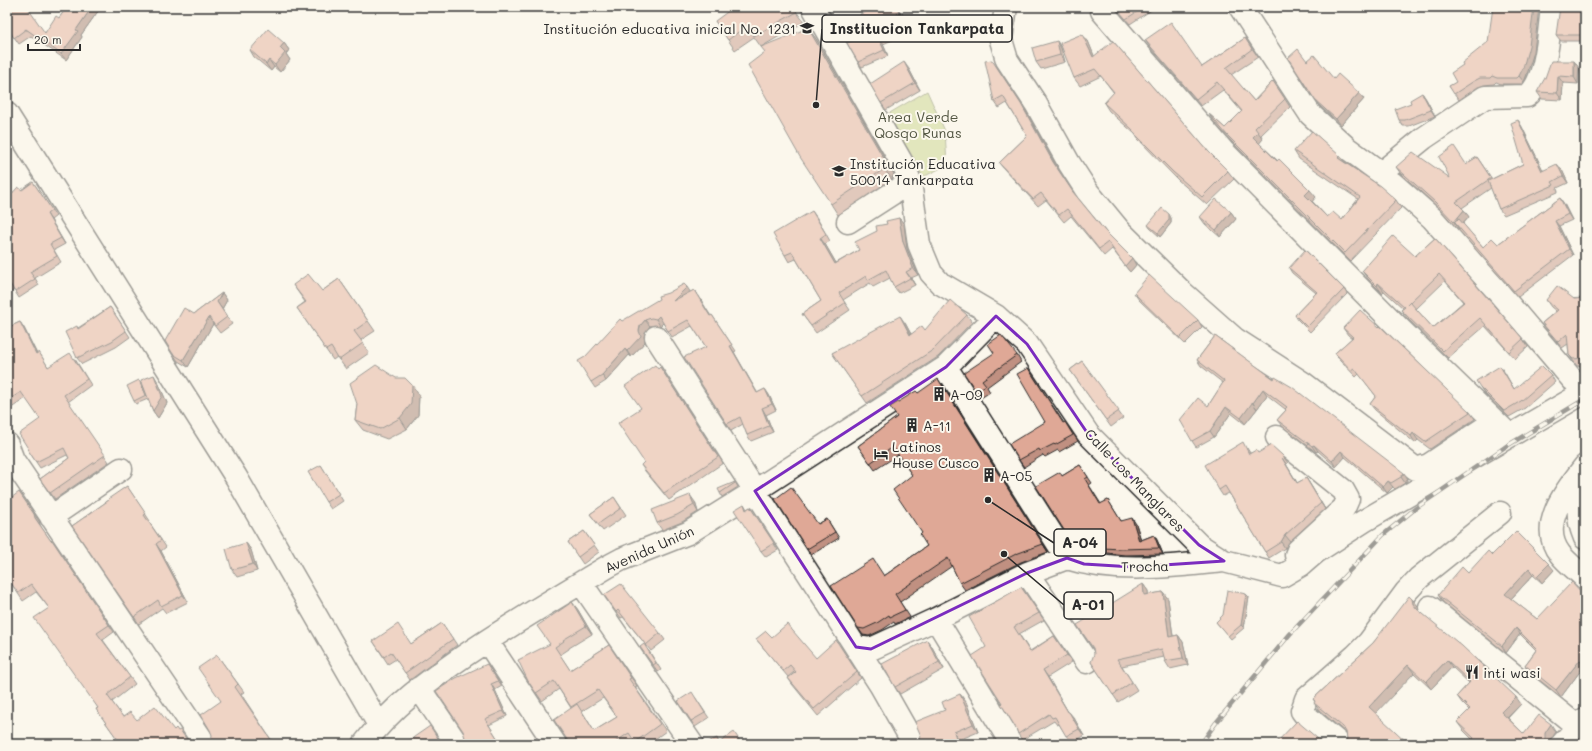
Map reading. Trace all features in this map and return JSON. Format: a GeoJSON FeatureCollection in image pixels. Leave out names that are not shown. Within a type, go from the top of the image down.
{"type":"FeatureCollection","features":[{"type":"Feature","properties":{"kind":"street","name":"Calle Los Manglares"},"geometry":{"type":"LineString","coordinates":[[813,7],[906,170],[910,182],[919,244],[932,273],[940,283],[996,316],[1027,344],[1088,434],[1199,545],[1224,561],[1282,576],[1301,565]]}},
{"type":"Feature","properties":{"kind":"street"},"geometry":{"type":"LineString","coordinates":[[1006,7],[1001,40],[1007,60],[1036,104],[1069,163],[1087,191],[1124,235],[1182,292],[1235,339],[1303,383],[1416,469],[1429,465],[1502,428],[1528,426],[1585,391],[1572,379],[1499,293],[1432,218],[1381,173],[1347,148],[1310,114],[1240,7]]}},
{"type":"Feature","properties":{"kind":"street"},"geometry":{"type":"LineString","coordinates":[[1100,7],[1224,151],[1401,330],[1502,428]]}},
{"type":"Feature","properties":{"kind":"street"},"geometry":{"type":"LineString","coordinates":[[1381,173],[1424,138],[1485,97],[1528,96],[1536,87],[1545,58],[1552,7]]}},
{"type":"Feature","properties":{"kind":"street"},"geometry":{"type":"LineString","coordinates":[[7,114],[236,477],[379,725]]}},
{"type":"Feature","properties":{"kind":"street"},"geometry":{"type":"LineString","coordinates":[[848,222],[910,182]]}},
{"type":"Feature","properties":{"kind":"street","name":"Avenida Unión"},"geometry":{"type":"LineString","coordinates":[[364,744],[390,713],[418,688],[487,641],[622,559],[688,533],[754,491],[946,367],[996,316]]}},
{"type":"Feature","properties":{"kind":"street"},"geometry":{"type":"LineString","coordinates":[[656,337],[881,686],[914,744]]}},
{"type":"Feature","properties":{"kind":"street"},"geometry":{"type":"LineString","coordinates":[[856,647],[871,649],[936,619],[1027,573],[1067,558],[946,367]]}},
{"type":"Feature","properties":{"kind":"street"},"geometry":{"type":"LineString","coordinates":[[1277,437],[1343,490],[1348,499],[1344,508],[1298,550],[1296,556],[1301,565],[1316,552],[1502,428]]}},
{"type":"Feature","properties":{"kind":"street"},"geometry":{"type":"LineString","coordinates":[[7,444],[13,460],[205,744]]}},
{"type":"Feature","properties":{"kind":"street"},"geometry":{"type":"LineString","coordinates":[[1585,466],[1561,500],[1553,523],[1551,536],[1559,553],[1585,578]]}},
{"type":"Feature","properties":{"kind":"street"},"geometry":{"type":"LineString","coordinates":[[51,517],[121,469]]}},
{"type":"Feature","properties":{"kind":"street"},"geometry":{"type":"LineString","coordinates":[[1585,479],[1578,503],[1578,513],[1579,522],[1585,538]]}},
{"type":"Feature","properties":{"kind":"street"},"geometry":{"type":"LineString","coordinates":[[1340,744],[1305,715],[1302,711],[1306,699],[1369,642],[1406,592],[1419,578],[1500,513]]}},
{"type":"Feature","properties":{"kind":"street","name":"Trocha"},"geometry":{"type":"LineString","coordinates":[[1067,558],[1084,564],[1133,567],[1154,567],[1224,561]]}},
{"type":"Feature","properties":{"kind":"street"},"geometry":{"type":"LineString","coordinates":[[1027,573],[1087,662]]}},
{"type":"Feature","properties":{"kind":"street"},"geometry":{"type":"LineString","coordinates":[[581,583],[692,744]]}},
{"type":"Feature","properties":{"kind":"street"},"geometry":{"type":"LineString","coordinates":[[1430,607],[1581,723],[1562,744]]}},
{"type":"Feature","properties":{"kind":"street"},"geometry":{"type":"LineString","coordinates":[[936,619],[1010,741]]}},
{"type":"Feature","properties":{"kind":"street"},"geometry":{"type":"LineString","coordinates":[[487,641],[555,744]]}},
{"type":"Feature","properties":{"kind":"street"},"geometry":{"type":"LineString","coordinates":[[418,688],[457,744]]}},
{"type":"Feature","properties":{"kind":"highlighted area"},"geometry":{"type":"Polygon","coordinates":[[[996,316],[1027,344],[1088,434],[1199,545],[1224,561],[1133,567],[1084,564],[1067,558],[1027,573],[871,649],[856,647],[755,491],[946,367],[996,316]]]}},
{"type":"Feature","properties":{"kind":"green space","name":"Area Verde Qosqo Runas"},"geometry":{"type":"Polygon","coordinates":[[[927,91],[945,131],[947,165],[923,177],[888,114],[927,91]]]}},
{"type":"Feature","properties":{"kind":"building"},"geometry":{"type":"Polygon","coordinates":[[[7,7],[27,7],[45,33],[56,16],[59,18],[67,7],[92,7],[76,30],[78,31],[61,54],[26,29],[14,38],[7,27],[7,7]]]}},
{"type":"Feature","properties":{"kind":"building"},"geometry":{"type":"Polygon","coordinates":[[[734,7],[793,7],[797,12],[754,36],[746,26],[728,40],[715,21],[734,7]]]}},
{"type":"Feature","properties":{"kind":"building"},"geometry":{"type":"Polygon","coordinates":[[[878,7],[897,7],[905,28],[879,39],[884,50],[858,62],[847,43],[868,34],[860,14],[878,7]]]}},
{"type":"Feature","properties":{"kind":"building"},"geometry":{"type":"Polygon","coordinates":[[[1120,7],[1144,7],[1126,19],[1117,9],[1120,7]]]}},
{"type":"Feature","properties":{"kind":"building"},"geometry":{"type":"Polygon","coordinates":[[[1493,7],[1534,7],[1529,46],[1523,68],[1517,78],[1497,78],[1492,76],[1490,78],[1480,78],[1454,94],[1449,86],[1456,82],[1451,73],[1463,65],[1462,63],[1488,42],[1493,7]]]}},
{"type":"Feature","properties":{"kind":"building"},"geometry":{"type":"Polygon","coordinates":[[[1560,7],[1585,7],[1585,35],[1556,35],[1560,7]]]}},
{"type":"Feature","properties":{"kind":"building"},"geometry":{"type":"Polygon","coordinates":[[[1171,22],[1202,67],[1245,38],[1252,49],[1226,68],[1254,101],[1273,81],[1285,99],[1255,128],[1258,132],[1253,137],[1277,161],[1279,159],[1310,190],[1305,195],[1327,217],[1333,212],[1342,220],[1360,197],[1294,151],[1312,131],[1340,156],[1338,158],[1380,186],[1396,200],[1345,253],[1227,135],[1209,114],[1225,128],[1242,111],[1217,82],[1196,99],[1145,40],[1171,22]]]}},
{"type":"Feature","properties":{"kind":"building"},"geometry":{"type":"Polygon","coordinates":[[[808,28],[887,164],[884,169],[831,204],[800,157],[748,65],[765,52],[761,47],[808,28]]]}},
{"type":"Feature","properties":{"kind":"building"},"geometry":{"type":"Polygon","coordinates":[[[268,29],[284,43],[280,48],[285,53],[275,65],[269,60],[266,64],[250,50],[268,29]]]}},
{"type":"Feature","properties":{"kind":"building"},"geometry":{"type":"Polygon","coordinates":[[[1082,34],[1093,57],[1113,41],[1208,151],[1228,171],[1202,197],[1173,172],[1132,131],[1133,130],[1104,103],[1114,92],[1095,69],[1074,78],[1060,43],[1082,34]]]}},
{"type":"Feature","properties":{"kind":"building"},"geometry":{"type":"Polygon","coordinates":[[[1057,41],[1060,55],[1036,62],[1032,48],[1057,41]]]}},
{"type":"Feature","properties":{"kind":"building"},"geometry":{"type":"Polygon","coordinates":[[[1298,49],[1307,61],[1314,55],[1334,79],[1338,74],[1359,93],[1336,119],[1315,100],[1288,58],[1298,49]]]}},
{"type":"Feature","properties":{"kind":"building"},"geometry":{"type":"Polygon","coordinates":[[[992,60],[1021,104],[1053,162],[1073,192],[1105,231],[1132,258],[1125,266],[1108,242],[1099,249],[1067,209],[1059,215],[1041,193],[1033,199],[999,163],[1027,136],[1003,96],[994,101],[985,61],[992,60]]]}},
{"type":"Feature","properties":{"kind":"building"},"geometry":{"type":"Polygon","coordinates":[[[1551,61],[1574,61],[1574,77],[1558,76],[1557,93],[1537,92],[1545,78],[1551,61]]]}},
{"type":"Feature","properties":{"kind":"building"},"geometry":{"type":"Polygon","coordinates":[[[904,62],[915,83],[881,103],[870,84],[904,62]]]}},
{"type":"Feature","properties":{"kind":"building"},"geometry":{"type":"Polygon","coordinates":[[[1422,93],[1431,110],[1405,120],[1399,120],[1395,109],[1411,103],[1410,100],[1422,93]]]}},
{"type":"Feature","properties":{"kind":"building"},"geometry":{"type":"Polygon","coordinates":[[[1518,120],[1542,171],[1557,164],[1563,176],[1552,182],[1554,185],[1499,209],[1488,181],[1523,164],[1511,123],[1518,120]]]}},
{"type":"Feature","properties":{"kind":"building"},"geometry":{"type":"Polygon","coordinates":[[[1454,146],[1466,164],[1477,157],[1491,178],[1456,202],[1464,210],[1454,222],[1435,202],[1396,167],[1413,152],[1450,178],[1439,157],[1454,146]]]}},
{"type":"Feature","properties":{"kind":"building"},"geometry":{"type":"Polygon","coordinates":[[[33,182],[52,210],[47,214],[61,238],[50,244],[57,256],[30,272],[35,279],[15,292],[10,284],[7,287],[7,199],[18,187],[22,190],[33,182]]]}},
{"type":"Feature","properties":{"kind":"building"},"geometry":{"type":"Polygon","coordinates":[[[1560,198],[1568,214],[1555,221],[1569,249],[1514,291],[1455,223],[1459,219],[1483,247],[1492,238],[1498,244],[1560,198]]]}},
{"type":"Feature","properties":{"kind":"building"},"geometry":{"type":"Polygon","coordinates":[[[1216,199],[1231,212],[1216,230],[1200,217],[1216,199]]]}},
{"type":"Feature","properties":{"kind":"building"},"geometry":{"type":"Polygon","coordinates":[[[1162,208],[1169,214],[1169,220],[1158,233],[1148,225],[1162,208]]]}},
{"type":"Feature","properties":{"kind":"building"},"geometry":{"type":"Polygon","coordinates":[[[812,211],[826,234],[820,238],[835,264],[859,250],[855,242],[877,231],[876,226],[887,224],[886,221],[899,218],[903,242],[913,268],[906,272],[910,278],[894,287],[886,270],[868,280],[866,276],[839,293],[845,303],[811,326],[802,314],[821,301],[792,252],[785,255],[773,234],[812,211]]]}},
{"type":"Feature","properties":{"kind":"building"},"geometry":{"type":"Polygon","coordinates":[[[1393,236],[1415,256],[1435,238],[1523,339],[1509,352],[1480,318],[1443,351],[1401,310],[1405,307],[1378,283],[1377,286],[1362,271],[1393,236]],[[1439,274],[1410,302],[1433,328],[1464,302],[1439,274]]]}},
{"type":"Feature","properties":{"kind":"building"},"geometry":{"type":"Polygon","coordinates":[[[1305,250],[1344,289],[1307,327],[1295,315],[1317,292],[1289,268],[1305,250]]]}},
{"type":"Feature","properties":{"kind":"building"},"geometry":{"type":"Polygon","coordinates":[[[308,274],[322,291],[339,279],[368,321],[354,331],[363,343],[339,360],[331,347],[326,350],[297,308],[306,302],[293,285],[308,274]]]}},
{"type":"Feature","properties":{"kind":"building"},"geometry":{"type":"Polygon","coordinates":[[[1149,275],[1198,320],[1180,338],[1134,293],[1149,275]]]}},
{"type":"Feature","properties":{"kind":"building"},"geometry":{"type":"Polygon","coordinates":[[[684,284],[687,287],[673,301],[694,290],[710,316],[712,315],[732,345],[730,346],[757,393],[765,389],[772,404],[762,408],[769,426],[747,435],[740,417],[727,424],[684,357],[706,347],[688,320],[668,331],[659,316],[656,319],[651,318],[645,320],[640,326],[639,331],[641,336],[627,351],[625,349],[602,375],[591,382],[578,361],[585,357],[620,319],[622,321],[659,299],[658,296],[668,293],[684,284]]]}},
{"type":"Feature","properties":{"kind":"building"},"geometry":{"type":"Polygon","coordinates":[[[1557,286],[1574,299],[1585,298],[1585,358],[1573,359],[1569,355],[1567,334],[1558,342],[1542,323],[1558,310],[1546,300],[1557,286]]]}},
{"type":"Feature","properties":{"kind":"building"},"geometry":{"type":"Polygon","coordinates":[[[222,293],[217,302],[227,317],[215,326],[209,317],[183,360],[173,354],[165,341],[184,308],[194,314],[222,293]]]}},
{"type":"Feature","properties":{"kind":"building"},"geometry":{"type":"Polygon","coordinates":[[[950,300],[967,315],[933,350],[862,396],[832,353],[900,316],[910,335],[922,326],[925,330],[950,300]]]}},
{"type":"Feature","properties":{"kind":"building"},"geometry":{"type":"Polygon","coordinates":[[[110,307],[126,331],[112,341],[77,358],[65,332],[77,326],[78,329],[110,307]]]}},
{"type":"Feature","properties":{"kind":"building"},"geometry":{"type":"Polygon","coordinates":[[[1360,310],[1379,327],[1380,326],[1470,412],[1425,442],[1413,433],[1411,436],[1370,404],[1376,396],[1354,368],[1351,370],[1335,353],[1353,337],[1343,328],[1360,310]]]}},
{"type":"Feature","properties":{"kind":"building"},"geometry":{"type":"Polygon","coordinates":[[[20,322],[36,354],[39,352],[48,367],[70,353],[87,379],[64,395],[105,455],[50,493],[40,479],[69,458],[64,448],[36,462],[19,434],[40,419],[21,392],[7,401],[7,328],[20,322]]]}},
{"type":"Feature","properties":{"kind":"building"},"geometry":{"type":"Polygon","coordinates":[[[1001,335],[1017,355],[982,380],[986,385],[976,391],[964,373],[994,353],[988,344],[1001,335]]]}},
{"type":"Feature","properties":{"kind":"building"},"geometry":{"type":"Polygon","coordinates":[[[1215,336],[1274,379],[1275,377],[1292,387],[1404,473],[1401,477],[1391,483],[1388,481],[1383,487],[1341,451],[1332,461],[1314,445],[1312,446],[1277,420],[1287,407],[1263,389],[1241,418],[1226,407],[1210,431],[1192,441],[1180,420],[1198,398],[1208,406],[1224,381],[1197,360],[1215,336]]]}},
{"type":"Feature","properties":{"kind":"building"},"geometry":{"type":"Polygon","coordinates":[[[1082,361],[1119,411],[1106,420],[1070,370],[1082,361]]]}},
{"type":"Feature","properties":{"kind":"building"},"geometry":{"type":"Polygon","coordinates":[[[376,365],[396,378],[405,378],[412,385],[411,404],[400,418],[380,429],[355,420],[357,404],[350,383],[376,365]]]}},
{"type":"Feature","properties":{"kind":"building"},"geometry":{"type":"Polygon","coordinates":[[[655,365],[658,369],[660,367],[718,457],[664,493],[641,465],[644,462],[618,423],[641,408],[625,386],[655,365]]]}},
{"type":"Feature","properties":{"kind":"building"},"geometry":{"type":"Polygon","coordinates":[[[1500,366],[1514,389],[1542,366],[1551,375],[1521,401],[1504,411],[1476,381],[1500,366]]]}},
{"type":"Feature","properties":{"kind":"building"},"geometry":{"type":"Polygon","coordinates":[[[1028,368],[1063,423],[1065,422],[1073,435],[1055,445],[1054,444],[1040,451],[1039,449],[1019,460],[1009,444],[1045,422],[1017,374],[1028,368]]]}},
{"type":"Feature","properties":{"kind":"building"},"geometry":{"type":"Polygon","coordinates":[[[154,375],[162,396],[153,411],[141,380],[154,375]]]}},
{"type":"Feature","properties":{"kind":"building"},"geometry":{"type":"Polygon","coordinates":[[[938,379],[1043,544],[1016,554],[960,583],[948,558],[895,594],[905,610],[890,617],[889,615],[864,629],[858,628],[831,586],[873,559],[884,576],[927,546],[920,535],[922,533],[893,490],[912,475],[893,447],[870,463],[858,446],[897,417],[890,407],[916,391],[918,393],[938,379]]]}},
{"type":"Feature","properties":{"kind":"building"},"geometry":{"type":"Polygon","coordinates":[[[139,380],[146,395],[134,401],[127,386],[139,380]]]}},
{"type":"Feature","properties":{"kind":"building"},"geometry":{"type":"Polygon","coordinates":[[[1243,442],[1249,454],[1256,450],[1258,453],[1271,445],[1284,457],[1282,458],[1297,483],[1306,478],[1321,503],[1285,535],[1281,542],[1265,552],[1225,486],[1219,490],[1205,465],[1243,442]]]}},
{"type":"Feature","properties":{"kind":"building"},"geometry":{"type":"Polygon","coordinates":[[[321,465],[339,494],[326,502],[308,472],[321,465]]]}},
{"type":"Feature","properties":{"kind":"building"},"geometry":{"type":"Polygon","coordinates":[[[1080,465],[1088,477],[1085,479],[1100,504],[1108,500],[1121,521],[1132,518],[1139,541],[1154,535],[1159,548],[1103,548],[1071,541],[1036,486],[1060,472],[1062,476],[1080,465]]]}},
{"type":"Feature","properties":{"kind":"building"},"geometry":{"type":"Polygon","coordinates":[[[735,483],[720,493],[718,489],[735,483]]]}},
{"type":"Feature","properties":{"kind":"building"},"geometry":{"type":"Polygon","coordinates":[[[127,486],[161,540],[156,544],[183,595],[161,606],[158,600],[134,617],[72,526],[127,486]]]}},
{"type":"Feature","properties":{"kind":"building"},"geometry":{"type":"Polygon","coordinates":[[[791,487],[818,524],[827,519],[835,532],[807,549],[775,499],[791,487]]]}},
{"type":"Feature","properties":{"kind":"building"},"geometry":{"type":"Polygon","coordinates":[[[19,492],[34,514],[35,518],[51,541],[52,540],[109,625],[97,633],[130,677],[107,695],[123,717],[130,712],[137,720],[155,706],[174,730],[176,728],[178,731],[180,730],[190,744],[122,744],[96,709],[98,708],[34,618],[49,608],[31,584],[18,593],[7,577],[7,501],[19,492]]]}},
{"type":"Feature","properties":{"kind":"building"},"geometry":{"type":"Polygon","coordinates":[[[690,495],[694,505],[677,515],[657,523],[652,510],[690,495]]]}},
{"type":"Feature","properties":{"kind":"building"},"geometry":{"type":"Polygon","coordinates":[[[614,497],[621,508],[598,524],[590,514],[614,497]]]}},
{"type":"Feature","properties":{"kind":"building"},"geometry":{"type":"Polygon","coordinates":[[[744,504],[746,510],[750,507],[774,543],[761,551],[734,510],[744,504]]]}},
{"type":"Feature","properties":{"kind":"building"},"geometry":{"type":"Polygon","coordinates":[[[584,531],[594,545],[578,557],[568,542],[584,531]]]}},
{"type":"Feature","properties":{"kind":"building"},"geometry":{"type":"Polygon","coordinates":[[[1516,531],[1549,564],[1537,576],[1529,568],[1505,594],[1537,619],[1572,582],[1585,596],[1585,663],[1580,660],[1556,690],[1525,665],[1537,649],[1516,628],[1502,646],[1438,595],[1462,567],[1468,573],[1488,551],[1492,555],[1516,531]]]}},
{"type":"Feature","properties":{"kind":"building"},"geometry":{"type":"Polygon","coordinates":[[[246,543],[253,564],[232,570],[226,549],[246,543]]]}},
{"type":"Feature","properties":{"kind":"building"},"geometry":{"type":"Polygon","coordinates":[[[621,584],[660,633],[646,645],[618,610],[616,612],[604,595],[621,584]]]}},
{"type":"Feature","properties":{"kind":"building"},"geometry":{"type":"Polygon","coordinates":[[[1143,584],[1144,595],[1163,592],[1169,637],[1178,635],[1183,658],[1165,661],[1162,649],[1117,659],[1132,682],[1113,695],[1091,662],[1094,654],[1093,648],[1077,625],[1143,584]]]}},
{"type":"Feature","properties":{"kind":"building"},"geometry":{"type":"Polygon","coordinates":[[[1021,587],[1039,613],[1014,627],[1030,652],[1054,636],[1067,655],[1043,670],[1079,729],[1066,736],[1055,717],[1052,718],[1049,714],[1018,734],[1016,728],[1001,704],[1002,703],[972,656],[986,647],[969,617],[1021,587]]]}},
{"type":"Feature","properties":{"kind":"building"},"geometry":{"type":"Polygon","coordinates":[[[1227,590],[1246,594],[1241,625],[1228,636],[1216,622],[1223,615],[1227,590]]]}},
{"type":"Feature","properties":{"kind":"building"},"geometry":{"type":"Polygon","coordinates":[[[1409,596],[1417,609],[1462,646],[1516,697],[1501,712],[1524,734],[1539,715],[1551,724],[1545,733],[1545,741],[1542,744],[1469,744],[1474,738],[1457,722],[1470,709],[1457,696],[1470,682],[1447,660],[1426,682],[1408,665],[1369,707],[1409,744],[1344,744],[1347,739],[1346,732],[1343,727],[1314,703],[1315,701],[1313,699],[1373,643],[1409,596]]]}},
{"type":"Feature","properties":{"kind":"building"},"geometry":{"type":"Polygon","coordinates":[[[572,602],[586,626],[563,640],[564,641],[555,647],[570,670],[609,645],[631,678],[629,679],[660,724],[635,742],[629,733],[612,744],[570,744],[554,720],[577,704],[594,731],[617,717],[598,690],[571,707],[554,681],[536,693],[528,681],[518,660],[550,644],[537,626],[572,602]]]}},
{"type":"Feature","properties":{"kind":"building"},"geometry":{"type":"Polygon","coordinates":[[[442,623],[453,639],[405,673],[391,652],[384,657],[373,641],[398,624],[411,644],[442,623]]]}},
{"type":"Feature","properties":{"kind":"building"},"geometry":{"type":"Polygon","coordinates":[[[787,624],[816,658],[836,640],[857,672],[814,709],[788,678],[796,672],[790,665],[783,671],[756,639],[766,631],[772,637],[787,624]]]}},
{"type":"Feature","properties":{"kind":"building"},"geometry":{"type":"Polygon","coordinates":[[[927,640],[939,662],[895,687],[882,664],[927,640]]]}},
{"type":"Feature","properties":{"kind":"building"},"geometry":{"type":"Polygon","coordinates":[[[644,644],[656,663],[653,665],[640,647],[644,644]]]}},
{"type":"Feature","properties":{"kind":"building"},"geometry":{"type":"Polygon","coordinates":[[[217,655],[238,684],[235,687],[274,744],[246,744],[244,742],[241,744],[209,744],[211,742],[212,735],[201,715],[221,701],[198,668],[217,655]]]}},
{"type":"Feature","properties":{"kind":"building"},"geometry":{"type":"Polygon","coordinates":[[[487,664],[498,681],[491,684],[503,711],[485,719],[501,744],[463,744],[465,738],[463,731],[436,691],[456,678],[487,664]]]}},
{"type":"Feature","properties":{"kind":"building"},"geometry":{"type":"Polygon","coordinates":[[[692,692],[705,713],[691,721],[678,701],[692,692]]]}},
{"type":"Feature","properties":{"kind":"building"},"geometry":{"type":"Polygon","coordinates":[[[960,694],[973,724],[954,732],[958,744],[920,744],[921,736],[915,722],[945,710],[942,702],[960,694]]]}},
{"type":"Feature","properties":{"kind":"building"},"geometry":{"type":"Polygon","coordinates":[[[1297,721],[1324,744],[1275,744],[1297,721]]]}},
{"type":"Feature","properties":{"kind":"building"},"geometry":{"type":"Polygon","coordinates":[[[430,726],[441,744],[404,744],[430,726]]]}},
{"type":"Feature","properties":{"kind":"building"},"geometry":{"type":"Polygon","coordinates":[[[734,732],[742,744],[704,744],[717,738],[719,743],[734,732]]]}},
{"type":"Feature","properties":{"kind":"building"},"geometry":{"type":"Polygon","coordinates":[[[323,740],[329,744],[321,744],[323,740]]]}},
{"type":"Feature","properties":{"kind":"railway"},"geometry":{"type":"LineString","coordinates":[[1201,744],[1215,724],[1290,634],[1383,535],[1416,508],[1505,447],[1585,399]]}},
{"type":"Feature","properties":{"kind":"place","name":"Institución educativa inicial No. 1231"},"geometry":{"type":"Point","coordinates":[807,28]}},
{"type":"Feature","properties":{"kind":"place","name":"Institucion Tankarpata"},"geometry":{"type":"Point","coordinates":[816,105]}},
{"type":"Feature","properties":{"kind":"place","name":"Institución Educativa 50014 Tankarpata"},"geometry":{"type":"Point","coordinates":[839,171]}},
{"type":"Feature","properties":{"kind":"place","name":"A-09"},"geometry":{"type":"Point","coordinates":[939,394]}},
{"type":"Feature","properties":{"kind":"place","name":"A-11"},"geometry":{"type":"Point","coordinates":[912,425]}},
{"type":"Feature","properties":{"kind":"place","name":"Latinos House Cusco"},"geometry":{"type":"Point","coordinates":[881,454]}},
{"type":"Feature","properties":{"kind":"place","name":"A-05"},"geometry":{"type":"Point","coordinates":[989,475]}},
{"type":"Feature","properties":{"kind":"place","name":"A-04"},"geometry":{"type":"Point","coordinates":[988,500]}},
{"type":"Feature","properties":{"kind":"place","name":"A-01"},"geometry":{"type":"Point","coordinates":[1004,554]}},
{"type":"Feature","properties":{"kind":"place","name":"inti wasi"},"geometry":{"type":"Point","coordinates":[1472,672]}}]}
